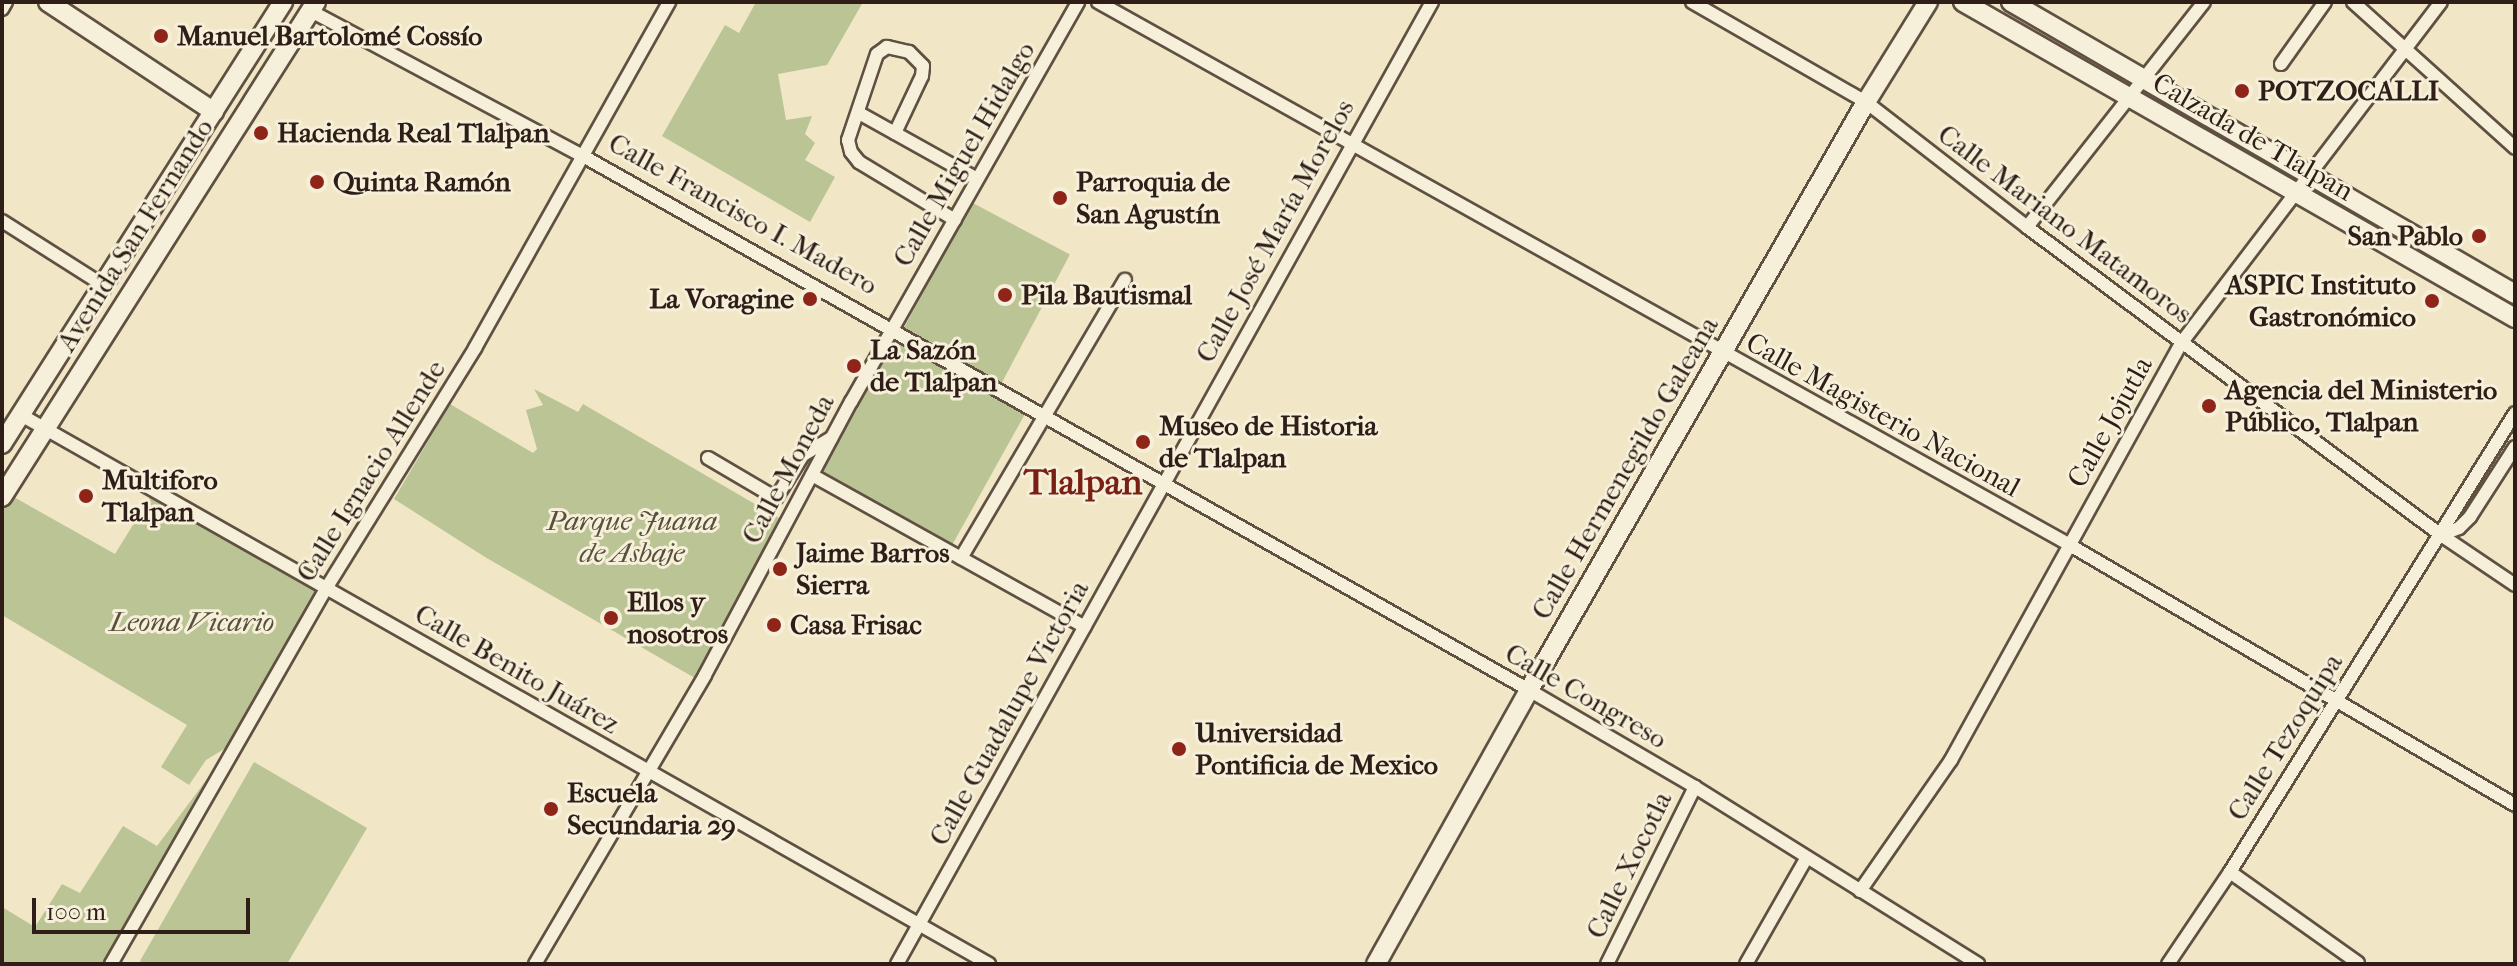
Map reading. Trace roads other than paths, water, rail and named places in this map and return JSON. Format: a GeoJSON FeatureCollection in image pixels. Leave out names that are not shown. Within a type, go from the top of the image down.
{"type":"FeatureCollection","features":[{"type":"Feature","properties":{"kind":"main road"},"geometry":{"type":"LineString","coordinates":[[48,2],[214,112]]}},
{"type":"Feature","properties":{"kind":"main road","name":"Avenida San Fernando"},"geometry":{"type":"LineString","coordinates":[[2,444],[283,2]]}},
{"type":"Feature","properties":{"kind":"main road","name":"Calle Francisco I. Madero"},"geometry":{"type":"LineString","coordinates":[[292,2],[313,6]]}},
{"type":"Feature","properties":{"kind":"main road","name":"Calle Hermenegildo Galeana"},"geometry":{"type":"LineString","coordinates":[[1376,964],[1866,102],[1928,2]]}},
{"type":"Feature","properties":{"kind":"main road","name":"Calzada de Tlalpan"},"geometry":{"type":"LineString","coordinates":[[1963,2],[2515,318]]}},
{"type":"Feature","properties":{"kind":"main road","name":"Calzada de Tlalpan"},"geometry":{"type":"LineString","coordinates":[[2011,2],[2515,294]]}},
{"type":"Feature","properties":{"kind":"main road","name":"Avenida San Fernando"},"geometry":{"type":"LineString","coordinates":[[2,497],[313,6]]}},
{"type":"Feature","properties":{"kind":"street"},"geometry":{"type":"LineString","coordinates":[[2,9],[6,2]]}},
{"type":"Feature","properties":{"kind":"street","name":"Calle Ignacio Allende"},"geometry":{"type":"LineString","coordinates":[[115,963],[327,587],[475,348],[669,2]]}},
{"type":"Feature","properties":{"kind":"street","name":"Calle Miguel Hidalgo"},"geometry":{"type":"LineString","coordinates":[[892,329],[1078,2]]}},
{"type":"Feature","properties":{"kind":"street","name":"Calle Magisterio Nacional"},"geometry":{"type":"LineString","coordinates":[[1098,2],[2068,544],[2515,805]]}},
{"type":"Feature","properties":{"kind":"street","name":"Calle José María Morelos"},"geometry":{"type":"LineString","coordinates":[[1162,484],[1432,2]]}},
{"type":"Feature","properties":{"kind":"street","name":"Calle Mariano Matamoros"},"geometry":{"type":"LineString","coordinates":[[1692,2],[1866,102],[2027,227],[2441,535],[2515,585]]}},
{"type":"Feature","properties":{"kind":"street"},"geometry":{"type":"LineString","coordinates":[[2027,227],[2204,2]]}},
{"type":"Feature","properties":{"kind":"street"},"geometry":{"type":"LineString","coordinates":[[2281,64],[2325,2]]}},
{"type":"Feature","properties":{"kind":"street"},"geometry":{"type":"LineString","coordinates":[[2353,2],[2515,148]]}},
{"type":"Feature","properties":{"kind":"street","name":"Calle Jojutla"},"geometry":{"type":"LineString","coordinates":[[1860,891],[1951,760],[2182,342],[2297,195],[2441,2]]}},
{"type":"Feature","properties":{"kind":"street","name":"Calle Francisco I. Madero"},"geometry":{"type":"LineString","coordinates":[[313,6],[892,329],[1162,484]]}},
{"type":"Feature","properties":{"kind":"street"},"geometry":{"type":"LineString","coordinates":[[895,133],[922,76],[923,66],[909,52],[880,49],[848,140],[851,152],[859,162],[955,220]]}},
{"type":"Feature","properties":{"kind":"street"},"geometry":{"type":"LineString","coordinates":[[859,113],[977,179]]}},
{"type":"Feature","properties":{"kind":"street"},"geometry":{"type":"LineString","coordinates":[[2,221],[103,285]]}},
{"type":"Feature","properties":{"kind":"street"},"geometry":{"type":"LineString","coordinates":[[961,558],[1125,280]]}},
{"type":"Feature","properties":{"kind":"street","name":"Calle Moneda"},"geometry":{"type":"LineString","coordinates":[[535,964],[646,770],[705,675],[892,329]]}},
{"type":"Feature","properties":{"kind":"street","name":"Calle Tezoquipa"},"geometry":{"type":"LineString","coordinates":[[2168,964],[2230,872],[2515,413]]}},
{"type":"Feature","properties":{"kind":"street","name":"Calle Benito Juárez"},"geometry":{"type":"LineString","coordinates":[[21,415],[989,964]]}},
{"type":"Feature","properties":{"kind":"street"},"geometry":{"type":"LineString","coordinates":[[708,458],[776,498],[803,455],[833,436]]}},
{"type":"Feature","properties":{"kind":"street","name":"Calle Tezoquipa"},"geometry":{"type":"LineString","coordinates":[[2441,535],[2459,528],[2470,517],[2515,447]]}},
{"type":"Feature","properties":{"kind":"street"},"geometry":{"type":"LineString","coordinates":[[812,475],[1085,627]]}},
{"type":"Feature","properties":{"kind":"street","name":"Calle Guadalupe Victoria"},"geometry":{"type":"LineString","coordinates":[[897,964],[1162,484]]}},
{"type":"Feature","properties":{"kind":"street","name":"Calle Congreso"},"geometry":{"type":"LineString","coordinates":[[1162,484],[1695,787],[1964,960],[1978,964]]}},
{"type":"Feature","properties":{"kind":"street","name":"Calle Xocotla"},"geometry":{"type":"LineString","coordinates":[[1607,964],[1695,787]]}},
{"type":"Feature","properties":{"kind":"street"},"geometry":{"type":"LineString","coordinates":[[1746,964],[1806,859]]}},
{"type":"Feature","properties":{"kind":"street"},"geometry":{"type":"LineString","coordinates":[[2230,872],[2358,963]]}},
{"type":"Feature","properties":{"kind":"place","name":"Manuel Bartolomé Cossío"},"geometry":{"type":"Point","coordinates":[161,36]}},
{"type":"Feature","properties":{"kind":"place","name":"POTZOCALLI"},"geometry":{"type":"Point","coordinates":[2242,91]}},
{"type":"Feature","properties":{"kind":"place","name":"Hacienda Real Tlalpan"},"geometry":{"type":"Point","coordinates":[261,133]}},
{"type":"Feature","properties":{"kind":"place","name":"Quinta Ramón"},"geometry":{"type":"Point","coordinates":[317,182]}},
{"type":"Feature","properties":{"kind":"place","name":"Parroquia de San Agustín"},"geometry":{"type":"Point","coordinates":[1060,198]}},
{"type":"Feature","properties":{"kind":"place","name":"San Pablo"},"geometry":{"type":"Point","coordinates":[2479,236]}},
{"type":"Feature","properties":{"kind":"place","name":"Pila Bautismal"},"geometry":{"type":"Point","coordinates":[1005,295]}},
{"type":"Feature","properties":{"kind":"place","name":"La Voragine"},"geometry":{"type":"Point","coordinates":[810,299]}},
{"type":"Feature","properties":{"kind":"place","name":"ASPIC Instituto Gastronómico"},"geometry":{"type":"Point","coordinates":[2432,301]}},
{"type":"Feature","properties":{"kind":"place","name":"La Sazón de Tlalpan"},"geometry":{"type":"Point","coordinates":[854,366]}},
{"type":"Feature","properties":{"kind":"place","name":"Agencia del Ministerio Público, Tlalpan"},"geometry":{"type":"Point","coordinates":[2209,406]}},
{"type":"Feature","properties":{"kind":"place","name":"Museo de Historia de Tlalpan"},"geometry":{"type":"Point","coordinates":[1143,442]}},
{"type":"Feature","properties":{"kind":"place","name":"Multiforo Tlalpan"},"geometry":{"type":"Point","coordinates":[86,496]}},
{"type":"Feature","properties":{"kind":"place","name":"Jaime Barros Sierra"},"geometry":{"type":"Point","coordinates":[780,569]}},
{"type":"Feature","properties":{"kind":"place","name":"Ellos y nosotros"},"geometry":{"type":"Point","coordinates":[611,618]}},
{"type":"Feature","properties":{"kind":"place","name":"Casa Frisac"},"geometry":{"type":"Point","coordinates":[774,625]}},
{"type":"Feature","properties":{"kind":"place","name":"Universidad Pontificia de Mexico"},"geometry":{"type":"Point","coordinates":[1179,749]}},
{"type":"Feature","properties":{"kind":"place","name":"Escuela Secundaria 29"},"geometry":{"type":"Point","coordinates":[551,809]}},
{"type":"Feature","properties":{"kind":"district","name":"Tlalpan"},"geometry":{"type":"Point","coordinates":[1083,483]}},
{"type":"Feature","properties":{"kind":"park label","name":"Parque Juana de Asbaje"},"geometry":{"type":"Point","coordinates":[632,537]}},
{"type":"Feature","properties":{"kind":"park label","name":"Leona Vicario"},"geometry":{"type":"Point","coordinates":[192,622]}}]}
